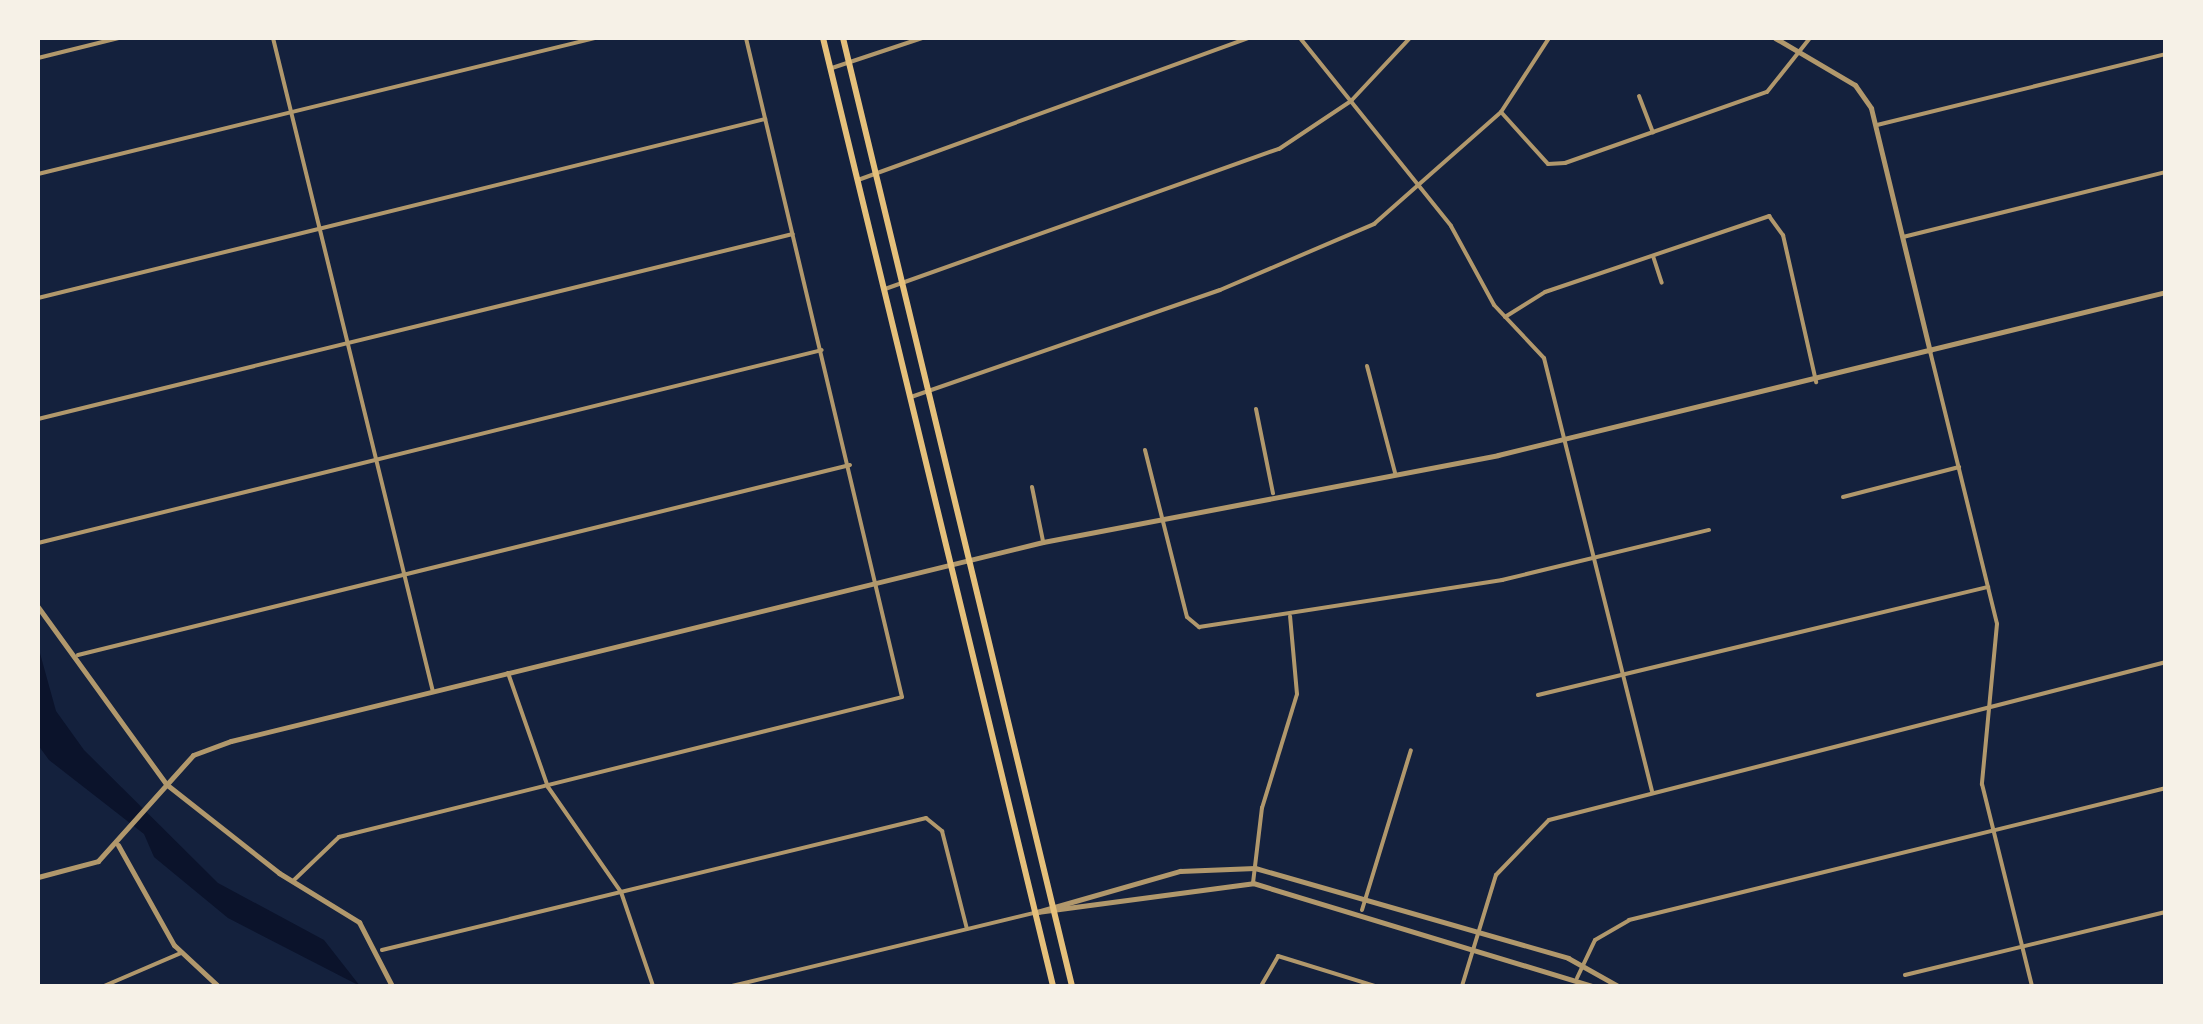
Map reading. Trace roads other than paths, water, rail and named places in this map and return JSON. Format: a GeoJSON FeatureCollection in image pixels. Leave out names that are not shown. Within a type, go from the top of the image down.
{"type":"FeatureCollection","features":[{"type":"Feature","properties":{"kind":"main road"},"geometry":{"type":"LineString","coordinates":[[823,38],[1054,986]]}},
{"type":"Feature","properties":{"kind":"main road"},"geometry":{"type":"LineString","coordinates":[[843,38],[1072,986]]}},
{"type":"Feature","properties":{"kind":"street"},"geometry":{"type":"LineString","coordinates":[[38,58],[119,38]]}},
{"type":"Feature","properties":{"kind":"street"},"geometry":{"type":"LineString","coordinates":[[273,38],[433,692]]}},
{"type":"Feature","properties":{"kind":"street"},"geometry":{"type":"LineString","coordinates":[[38,174],[595,38]]}},
{"type":"Feature","properties":{"kind":"street"},"geometry":{"type":"LineString","coordinates":[[293,881],[338,837],[896,702],[904,688],[746,38]]}},
{"type":"Feature","properties":{"kind":"street"},"geometry":{"type":"LineString","coordinates":[[830,68],[922,38]]}},
{"type":"Feature","properties":{"kind":"street"},"geometry":{"type":"LineString","coordinates":[[858,180],[1248,38]]}},
{"type":"Feature","properties":{"kind":"street"},"geometry":{"type":"LineString","coordinates":[[1300,38],[1423,189],[1505,317],[1544,358],[1652,791]]}},
{"type":"Feature","properties":{"kind":"street"},"geometry":{"type":"LineString","coordinates":[[885,289],[1249,161],[1350,101],[1410,38]]}},
{"type":"Feature","properties":{"kind":"street"},"geometry":{"type":"LineString","coordinates":[[911,397],[1317,251],[1423,189],[1500,112],[1549,38]]}},
{"type":"Feature","properties":{"kind":"street"},"geometry":{"type":"LineString","coordinates":[[1776,38],[1855,85],[1877,125],[1988,587],[1999,650],[1982,772],[2032,986]]}},
{"type":"Feature","properties":{"kind":"street"},"geometry":{"type":"LineString","coordinates":[[1500,112],[1554,165],[1768,92],[1810,38]]}},
{"type":"Feature","properties":{"kind":"street"},"geometry":{"type":"LineString","coordinates":[[1877,125],[2166,54]]}},
{"type":"Feature","properties":{"kind":"street"},"geometry":{"type":"LineString","coordinates":[[1639,96],[1653,132]]}},
{"type":"Feature","properties":{"kind":"street"},"geometry":{"type":"LineString","coordinates":[[38,298],[765,119]]}},
{"type":"Feature","properties":{"kind":"street"},"geometry":{"type":"LineString","coordinates":[[1903,238],[2166,172]]}},
{"type":"Feature","properties":{"kind":"street"},"geometry":{"type":"LineString","coordinates":[[1505,317],[1545,292],[1778,220],[1816,382]]}},
{"type":"Feature","properties":{"kind":"street"},"geometry":{"type":"LineString","coordinates":[[38,419],[794,234]]}},
{"type":"Feature","properties":{"kind":"street"},"geometry":{"type":"LineString","coordinates":[[1653,256],[1662,283]]}},
{"type":"Feature","properties":{"kind":"street"},"geometry":{"type":"LineString","coordinates":[[38,877],[87,867],[118,845],[166,784],[209,747],[1044,542],[1273,493],[1395,474],[1565,438],[1816,382],[2166,292]]}},
{"type":"Feature","properties":{"kind":"street"},"geometry":{"type":"LineString","coordinates":[[38,543],[822,350]]}},
{"type":"Feature","properties":{"kind":"street"},"geometry":{"type":"LineString","coordinates":[[1367,366],[1395,474]]}},
{"type":"Feature","properties":{"kind":"street"},"geometry":{"type":"LineString","coordinates":[[1256,409],[1273,493]]}},
{"type":"Feature","properties":{"kind":"street"},"geometry":{"type":"LineString","coordinates":[[1145,450],[1190,622],[1290,616],[1593,559],[1709,530]]}},
{"type":"Feature","properties":{"kind":"street"},"geometry":{"type":"LineString","coordinates":[[78,655],[850,466]]}},
{"type":"Feature","properties":{"kind":"street"},"geometry":{"type":"LineString","coordinates":[[1843,497],[1958,467]]}},
{"type":"Feature","properties":{"kind":"street"},"geometry":{"type":"LineString","coordinates":[[1032,487],[1044,542]]}},
{"type":"Feature","properties":{"kind":"street"},"geometry":{"type":"LineString","coordinates":[[1538,695],[1988,587]]}},
{"type":"Feature","properties":{"kind":"street"},"geometry":{"type":"LineString","coordinates":[[38,607],[78,655],[166,784],[293,881],[347,912],[382,950],[392,986]]}},
{"type":"Feature","properties":{"kind":"street"},"geometry":{"type":"LineString","coordinates":[[1254,883],[1298,694],[1290,616]]}},
{"type":"Feature","properties":{"kind":"street"},"geometry":{"type":"LineString","coordinates":[[1462,986],[1496,875],[1534,828],[1652,791],[2166,662]]}},
{"type":"Feature","properties":{"kind":"street"},"geometry":{"type":"LineString","coordinates":[[508,673],[548,787],[621,892],[653,986]]}},
{"type":"Feature","properties":{"kind":"street"},"geometry":{"type":"LineString","coordinates":[[1362,910],[1411,750]]}},
{"type":"Feature","properties":{"kind":"street"},"geometry":{"type":"LineString","coordinates":[[1578,978],[1595,940],[1629,920],[2166,788]]}},
{"type":"Feature","properties":{"kind":"street"},"geometry":{"type":"LineString","coordinates":[[382,950],[926,818],[942,831],[967,929]]}},
{"type":"Feature","properties":{"kind":"street"},"geometry":{"type":"LineString","coordinates":[[118,845],[181,953],[218,986]]}},
{"type":"Feature","properties":{"kind":"street"},"geometry":{"type":"LineString","coordinates":[[732,986],[1037,912],[1052,901],[1168,874],[1255,868],[1367,896],[1583,964],[1618,986]]}},
{"type":"Feature","properties":{"kind":"street"},"geometry":{"type":"LineString","coordinates":[[1168,874],[1171,888]]}},
{"type":"Feature","properties":{"kind":"street"},"geometry":{"type":"LineString","coordinates":[[1037,912],[1056,916],[1171,888],[1254,883],[1362,910],[1578,978],[1592,986]]}},
{"type":"Feature","properties":{"kind":"street"},"geometry":{"type":"LineString","coordinates":[[1905,975],[2166,912]]}},
{"type":"Feature","properties":{"kind":"street"},"geometry":{"type":"LineString","coordinates":[[104,986],[181,953]]}},
{"type":"Feature","properties":{"kind":"street"},"geometry":{"type":"LineString","coordinates":[[1262,986],[1269,964],[1278,956],[1375,986]]}},
{"type":"Feature","properties":{"kind":"water"},"geometry":{"type":"Polygon","coordinates":[[[38,646],[56,711],[84,750],[218,883],[324,940],[360,986],[228,918],[154,857],[144,834],[49,760],[38,745],[38,646]]]}}]}
